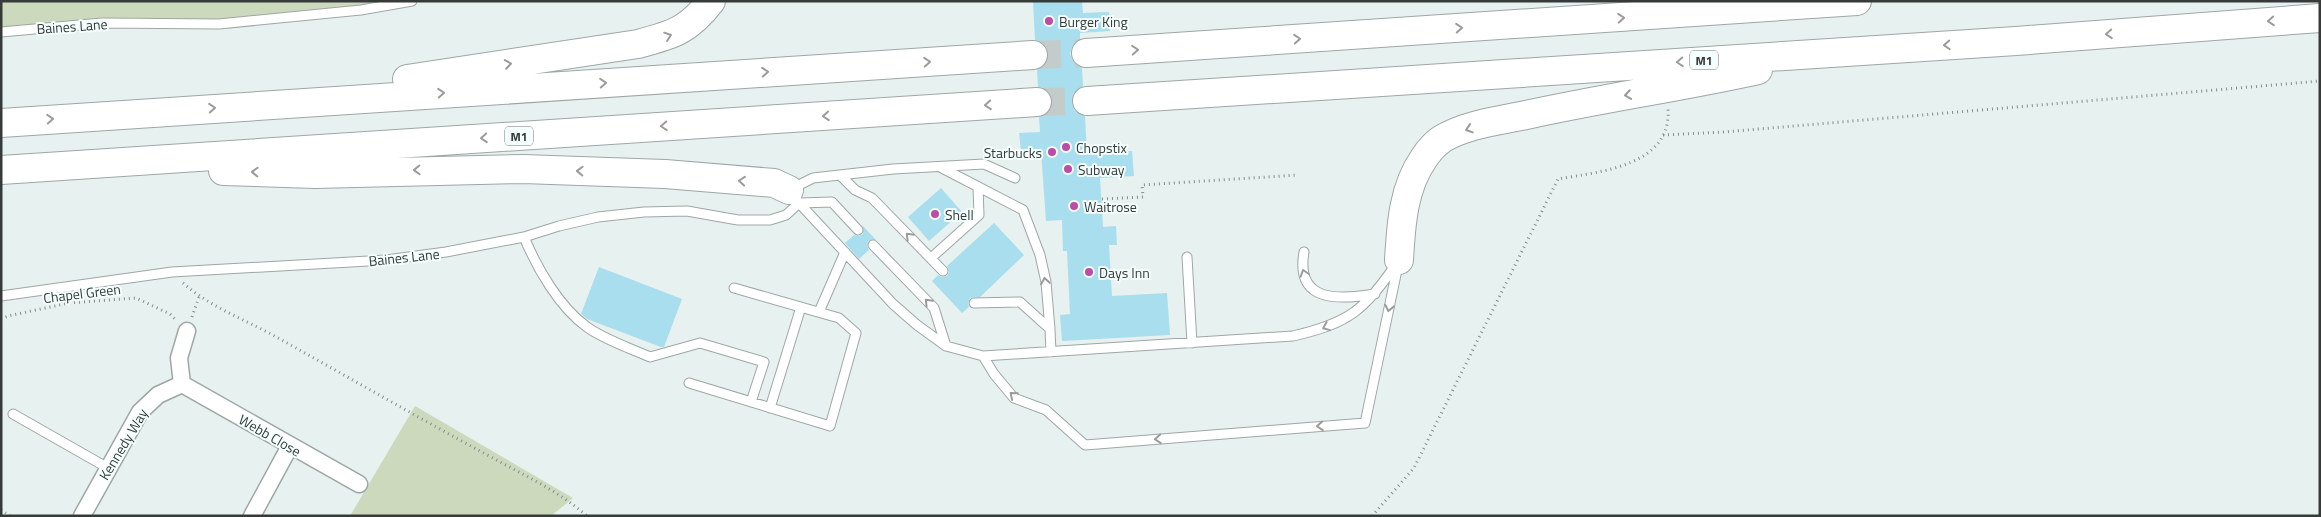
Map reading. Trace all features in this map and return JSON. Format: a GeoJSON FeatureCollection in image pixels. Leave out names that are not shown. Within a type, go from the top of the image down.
{"type":"FeatureCollection","features":[{"type":"Feature","properties":{"kind":"highway"},"geometry":{"type":"LineString","coordinates":[[270,104],[400,80],[638,44],[673,34],[698,19],[711,1]]}},
{"type":"Feature","properties":{"kind":"highway"},"geometry":{"type":"LineString","coordinates":[[1679,1],[1791,7]]}},
{"type":"Feature","properties":{"kind":"highway"},"geometry":{"type":"LineString","coordinates":[[1086,53],[1791,7],[1857,1]]}},
{"type":"Feature","properties":{"kind":"highway","name":"M1"},"geometry":{"type":"LineString","coordinates":[[1087,101],[2016,41],[2320,18]]}},
{"type":"Feature","properties":{"kind":"highway"},"geometry":{"type":"LineString","coordinates":[[1399,260],[1402,213],[1410,183],[1424,157],[1441,140],[1469,128],[1588,101],[1696,84],[1847,51]]}},
{"type":"Feature","properties":{"kind":"highway"},"geometry":{"type":"LineString","coordinates":[[1,123],[1033,55]]}},
{"type":"Feature","properties":{"kind":"highway","name":"M1"},"geometry":{"type":"LineString","coordinates":[[1,170],[1037,102]]}},
{"type":"Feature","properties":{"kind":"highway"},"geometry":{"type":"LineString","coordinates":[[61,166],[315,174],[532,170],[675,175],[774,183],[794,196]]}},
{"type":"Feature","properties":{"kind":"street"},"geometry":{"type":"LineString","coordinates":[[182,384],[179,358],[187,331]]}},
{"type":"Feature","properties":{"kind":"street","name":"Webb Close"},"geometry":{"type":"LineString","coordinates":[[182,384],[359,484]]}},
{"type":"Feature","properties":{"kind":"street","name":"Kennedy Way"},"geometry":{"type":"LineString","coordinates":[[82,516],[140,412],[149,402],[182,384]]}},
{"type":"Feature","properties":{"kind":"street"},"geometry":{"type":"LineString","coordinates":[[252,516],[290,446]]}},
{"type":"Feature","properties":{"kind":"lane","name":"Baines Lane"},"geometry":{"type":"LineString","coordinates":[[1,32],[102,23],[219,24],[361,10],[412,1]]}},
{"type":"Feature","properties":{"kind":"lane","name":"Baines Lane"},"geometry":{"type":"LineString","coordinates":[[1,296],[172,272],[386,260],[446,252],[524,237],[598,217],[644,212],[687,212],[738,220],[770,220],[786,216],[794,196],[813,178],[892,169],[984,164],[1015,178]]}},
{"type":"Feature","properties":{"kind":"lane"},"geometry":{"type":"LineString","coordinates":[[941,167],[1023,210],[1040,255],[1046,282],[1051,352]]}},
{"type":"Feature","properties":{"kind":"lane"},"geometry":{"type":"LineString","coordinates":[[840,176],[855,190],[872,198],[942,271]]}},
{"type":"Feature","properties":{"kind":"lane"},"geometry":{"type":"LineString","coordinates":[[931,258],[979,215],[978,187]]}},
{"type":"Feature","properties":{"kind":"lane"},"geometry":{"type":"LineString","coordinates":[[794,196],[893,304],[917,325],[946,346],[964,353],[983,356],[1293,336],[1315,331],[1359,310],[1375,294],[1399,260]]}},
{"type":"Feature","properties":{"kind":"lane"},"geometry":{"type":"LineString","coordinates":[[794,196],[832,202],[858,230]]}},
{"type":"Feature","properties":{"kind":"lane"},"geometry":{"type":"LineString","coordinates":[[524,237],[539,270],[574,317],[589,328],[650,357],[700,342],[764,362],[751,402]]}},
{"type":"Feature","properties":{"kind":"lane"},"geometry":{"type":"LineString","coordinates":[[873,245],[934,308],[946,346]]}},
{"type":"Feature","properties":{"kind":"lane"},"geometry":{"type":"LineString","coordinates":[[819,312],[845,252]]}},
{"type":"Feature","properties":{"kind":"lane"},"geometry":{"type":"LineString","coordinates":[[1304,252],[1301,265],[1304,278],[1320,295],[1353,298],[1375,294]]}},
{"type":"Feature","properties":{"kind":"lane"},"geometry":{"type":"LineString","coordinates":[[1187,257],[1192,343]]}},
{"type":"Feature","properties":{"kind":"lane"},"geometry":{"type":"LineString","coordinates":[[983,356],[994,374],[1014,398],[1046,410],[1085,445],[1365,423],[1399,260]]}},
{"type":"Feature","properties":{"kind":"lane"},"geometry":{"type":"LineString","coordinates":[[689,383],[830,426],[856,333],[839,318],[734,288]]}},
{"type":"Feature","properties":{"kind":"lane"},"geometry":{"type":"LineString","coordinates":[[974,303],[1020,302],[1050,329]]}},
{"type":"Feature","properties":{"kind":"lane"},"geometry":{"type":"LineString","coordinates":[[770,408],[801,307]]}},
{"type":"Feature","properties":{"kind":"lane"},"geometry":{"type":"LineString","coordinates":[[13,414],[108,468]]}},
{"type":"Feature","properties":{"kind":"path"},"geometry":{"type":"LineString","coordinates":[[1663,135],[1724,132],[2320,81]]}},
{"type":"Feature","properties":{"kind":"path"},"geometry":{"type":"LineString","coordinates":[[1372,516],[1414,468],[1558,179],[1608,170],[1637,160],[1652,150],[1663,135],[1669,122],[1668,104]]}},
{"type":"Feature","properties":{"kind":"path"},"geometry":{"type":"LineString","coordinates":[[1102,199],[1143,197],[1142,185],[1298,175]]}},
{"type":"Feature","properties":{"kind":"path"},"geometry":{"type":"LineString","coordinates":[[172,272],[199,297],[264,330],[533,479],[568,500],[587,516]]}},
{"type":"Feature","properties":{"kind":"path"},"geometry":{"type":"LineString","coordinates":[[187,331],[199,297]]}},
{"type":"Feature","properties":{"kind":"path","name":"Chapel Green"},"geometry":{"type":"LineString","coordinates":[[1,319],[69,303],[136,298],[170,314],[187,331]]}},
{"type":"Feature","properties":{"kind":"path"},"geometry":{"type":"LineString","coordinates":[[1,510],[10,516]]}},
{"type":"Feature","properties":{"kind":"green space"},"geometry":{"type":"Polygon","coordinates":[[[1,1],[412,1],[219,24],[102,23],[1,32],[1,1]]]}},
{"type":"Feature","properties":{"kind":"green space"},"geometry":{"type":"Polygon","coordinates":[[[415,406],[573,498],[551,516],[350,516],[415,406]]]}},
{"type":"Feature","properties":{"kind":"building"},"geometry":{"type":"Polygon","coordinates":[[[1033,1],[1082,1],[1083,13],[1109,12],[1110,31],[1080,33],[1080,39],[1072,47],[1070,54],[1073,61],[1082,68],[1083,86],[1073,94],[1072,102],[1074,110],[1085,116],[1087,154],[1132,151],[1134,176],[1100,178],[1103,227],[1116,226],[1117,245],[1109,245],[1112,296],[1167,293],[1170,335],[1062,341],[1060,315],[1070,314],[1067,251],[1063,251],[1062,220],[1046,221],[1041,151],[1021,152],[1019,133],[1040,132],[1039,117],[1046,115],[1051,109],[1053,101],[1050,93],[1044,88],[1038,87],[1037,70],[1047,62],[1049,54],[1046,46],[1035,40],[1033,1]]]}},
{"type":"Feature","properties":{"kind":"building","name":"Shell"},"geometry":{"type":"Polygon","coordinates":[[[941,188],[962,212],[929,241],[908,217],[941,188]]]}},
{"type":"Feature","properties":{"kind":"building"},"geometry":{"type":"Polygon","coordinates":[[[994,223],[1024,255],[980,297],[970,298],[969,307],[962,313],[932,281],[938,275],[942,277],[947,276],[949,272],[947,266],[994,223]]]}},
{"type":"Feature","properties":{"kind":"building"},"geometry":{"type":"Polygon","coordinates":[[[863,226],[876,240],[868,241],[867,246],[869,250],[859,259],[845,243],[854,235],[859,236],[863,234],[863,226]]]}},
{"type":"Feature","properties":{"kind":"building"},"geometry":{"type":"Polygon","coordinates":[[[599,267],[682,299],[664,347],[587,319],[581,314],[599,267]]]}},
{"type":"Feature","properties":{"kind":"tunnel"},"geometry":{"type":"LineString","coordinates":[[1033,55],[1086,53]]}},
{"type":"Feature","properties":{"kind":"tunnel"},"geometry":{"type":"LineString","coordinates":[[1037,102],[1087,101]]}},
{"type":"Feature","properties":{"kind":"place","name":"Burger King"},"geometry":{"type":"Point","coordinates":[1049,21]}},
{"type":"Feature","properties":{"kind":"place","name":"Chopstix"},"geometry":{"type":"Point","coordinates":[1066,147]}},
{"type":"Feature","properties":{"kind":"place","name":"Starbucks"},"geometry":{"type":"Point","coordinates":[1052,152]}},
{"type":"Feature","properties":{"kind":"place","name":"Subway"},"geometry":{"type":"Point","coordinates":[1068,169]}},
{"type":"Feature","properties":{"kind":"place","name":"Waitrose"},"geometry":{"type":"Point","coordinates":[1074,206]}},
{"type":"Feature","properties":{"kind":"place","name":"Shell"},"geometry":{"type":"Point","coordinates":[935,214]}},
{"type":"Feature","properties":{"kind":"place","name":"Days Inn"},"geometry":{"type":"Point","coordinates":[1089,272]}}]}
